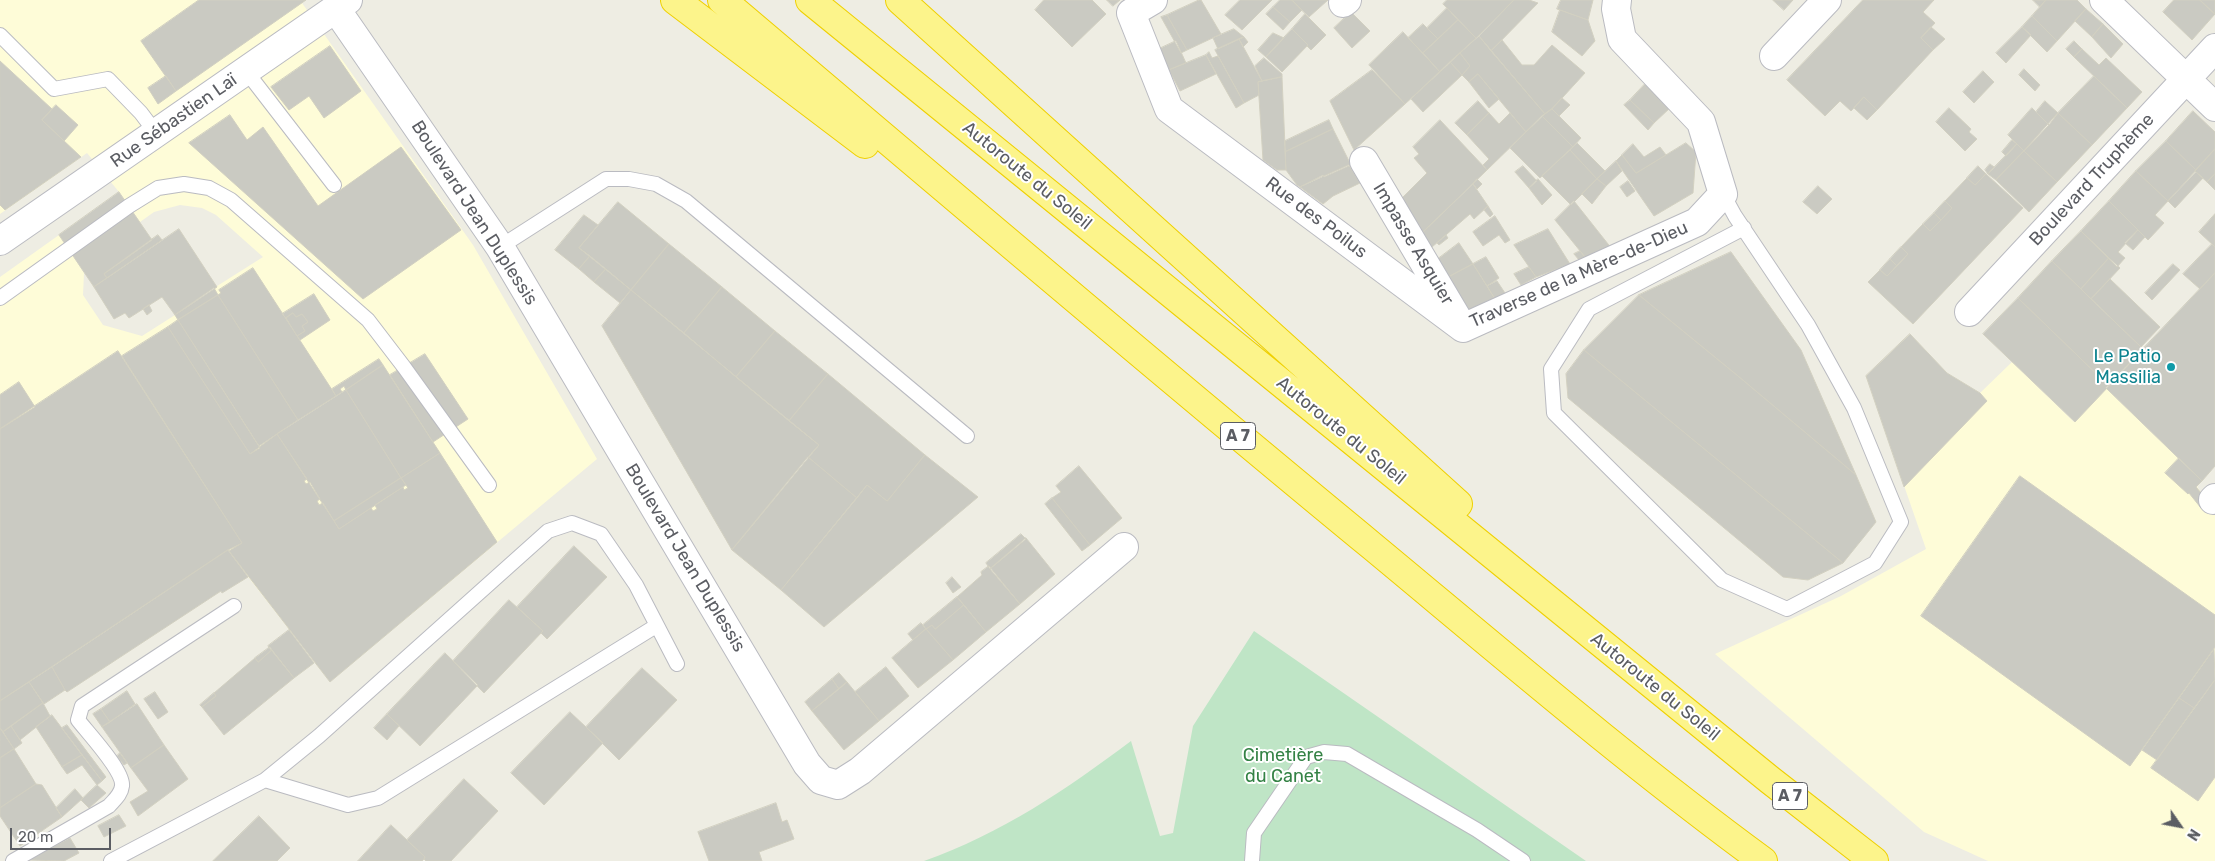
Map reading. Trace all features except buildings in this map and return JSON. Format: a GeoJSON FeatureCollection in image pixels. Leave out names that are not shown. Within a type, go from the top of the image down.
{"type":"FeatureCollection","features":[{"type":"Feature","properties":{"kind":"highway"},"geometry":{"type":"LineString","coordinates":[[675,0],[1110,330]]}},
{"type":"Feature","properties":{"kind":"highway","name":"A 7"},"geometry":{"type":"LineString","coordinates":[[722,0],[1110,330],[1623,753],[1763,861]]}},
{"type":"Feature","properties":{"kind":"highway","name":"Autoroute du Soleil"},"geometry":{"type":"LineString","coordinates":[[810,0],[1850,844],[1874,861]]}},
{"type":"Feature","properties":{"kind":"highway"},"geometry":{"type":"LineString","coordinates":[[900,0],[933,31]]}},
{"type":"Feature","properties":{"kind":"highway"},"geometry":{"type":"LineString","coordinates":[[906,0],[933,31]]}},
{"type":"Feature","properties":{"kind":"highway","name":"A 7"},"geometry":{"type":"LineString","coordinates":[[933,31],[1708,729]]}},
{"type":"Feature","properties":{"kind":"street","name":"Rue des Poilus"},"geometry":{"type":"LineString","coordinates":[[1153,0],[1131,13],[1168,109],[1463,328]]}},
{"type":"Feature","properties":{"kind":"street"},"geometry":{"type":"LineString","coordinates":[[1617,0],[1616,9],[1622,39],[1702,122],[1723,194]]}},
{"type":"Feature","properties":{"kind":"street"},"geometry":{"type":"LineString","coordinates":[[1774,56],[1827,0]]}},
{"type":"Feature","properties":{"kind":"street"},"geometry":{"type":"LineString","coordinates":[[2104,0],[2215,107]]}},
{"type":"Feature","properties":{"kind":"street","name":"Rue Sébastien Laï"},"geometry":{"type":"LineString","coordinates":[[0,241],[342,4]]}},
{"type":"Feature","properties":{"kind":"street","name":"Boulevard Jean Duplessis"},"geometry":{"type":"LineString","coordinates":[[342,4],[500,247],[807,764],[821,780],[838,785],[860,771],[1124,547]]}},
{"type":"Feature","properties":{"kind":"street","name":"Boulevard Truphème"},"geometry":{"type":"LineString","coordinates":[[1969,312],[2215,48]]}},
{"type":"Feature","properties":{"kind":"street","name":"Impasse Asquier"},"geometry":{"type":"LineString","coordinates":[[1364,161],[1463,328]]}},
{"type":"Feature","properties":{"kind":"street","name":"Traverse de la Mère-de-Dieu"},"geometry":{"type":"LineString","coordinates":[[1463,328],[1697,222],[1723,194]]}},
{"type":"Feature","properties":{"kind":"lane"},"geometry":{"type":"LineString","coordinates":[[0,35],[54,89],[108,79],[141,113],[156,133]]}},
{"type":"Feature","properties":{"kind":"lane"},"geometry":{"type":"LineString","coordinates":[[246,71],[334,185]]}},
{"type":"Feature","properties":{"kind":"lane"},"geometry":{"type":"LineString","coordinates":[[500,247],[606,179],[629,179],[656,184],[686,201],[966,436]]}},
{"type":"Feature","properties":{"kind":"lane"},"geometry":{"type":"LineString","coordinates":[[0,298],[129,206],[158,188],[184,184],[209,188],[231,200],[368,320],[489,485]]}},
{"type":"Feature","properties":{"kind":"lane"},"geometry":{"type":"LineString","coordinates":[[1723,194],[1808,325],[1854,408],[1901,522],[1875,563],[1787,608],[1722,580],[1554,413],[1550,368],[1589,309],[1744,228]]}},
{"type":"Feature","properties":{"kind":"lane"},"geometry":{"type":"LineString","coordinates":[[111,861],[265,780],[319,736],[548,531],[572,523],[601,534],[636,585],[677,664]]}},
{"type":"Feature","properties":{"kind":"lane"},"geometry":{"type":"LineString","coordinates":[[13,861],[109,806],[119,795],[122,784],[117,771],[78,720],[82,706],[234,606]]}},
{"type":"Feature","properties":{"kind":"lane"},"geometry":{"type":"LineString","coordinates":[[265,780],[348,806],[378,798],[656,626]]}},
{"type":"Feature","properties":{"kind":"lane"},"geometry":{"type":"LineString","coordinates":[[1252,861],[1254,833],[1306,757],[1324,752],[1347,754],[1477,830],[1523,861]]}},
{"type":"Feature","properties":{"kind":"shaded area"},"geometry":{"type":"Polygon","coordinates":[[[0,0],[306,0],[302,3],[473,245],[597,459],[330,682],[228,551],[0,701],[0,277],[59,235],[84,273],[83,295],[103,325],[142,336],[175,315],[259,446],[277,434],[401,478],[346,390],[298,420],[214,288],[263,257],[216,215],[202,208],[180,205],[154,212],[140,222],[119,192],[87,153],[0,214],[0,0]]]}},
{"type":"Feature","properties":{"kind":"shaded area"},"geometry":{"type":"Polygon","coordinates":[[[1910,334],[1947,373],[1980,393],[2012,362],[2074,422],[2106,388],[2202,481],[2197,487],[2215,510],[2215,861],[1988,861],[1924,832],[1715,654],[1841,596],[1926,549],[1866,376],[1910,334]]]}},
{"type":"Feature","properties":{"kind":"green space","name":"Cimetière du Canet"},"geometry":{"type":"Polygon","coordinates":[[[1254,631],[1586,861],[924,861],[980,838],[1032,809],[1058,793],[1131,741],[1160,836],[1173,833],[1193,726],[1254,631]]]}},
{"type":"Feature","properties":{"kind":"place","name":"Le Patio Massilia"},"geometry":{"type":"Point","coordinates":[2171,367]}}]}
